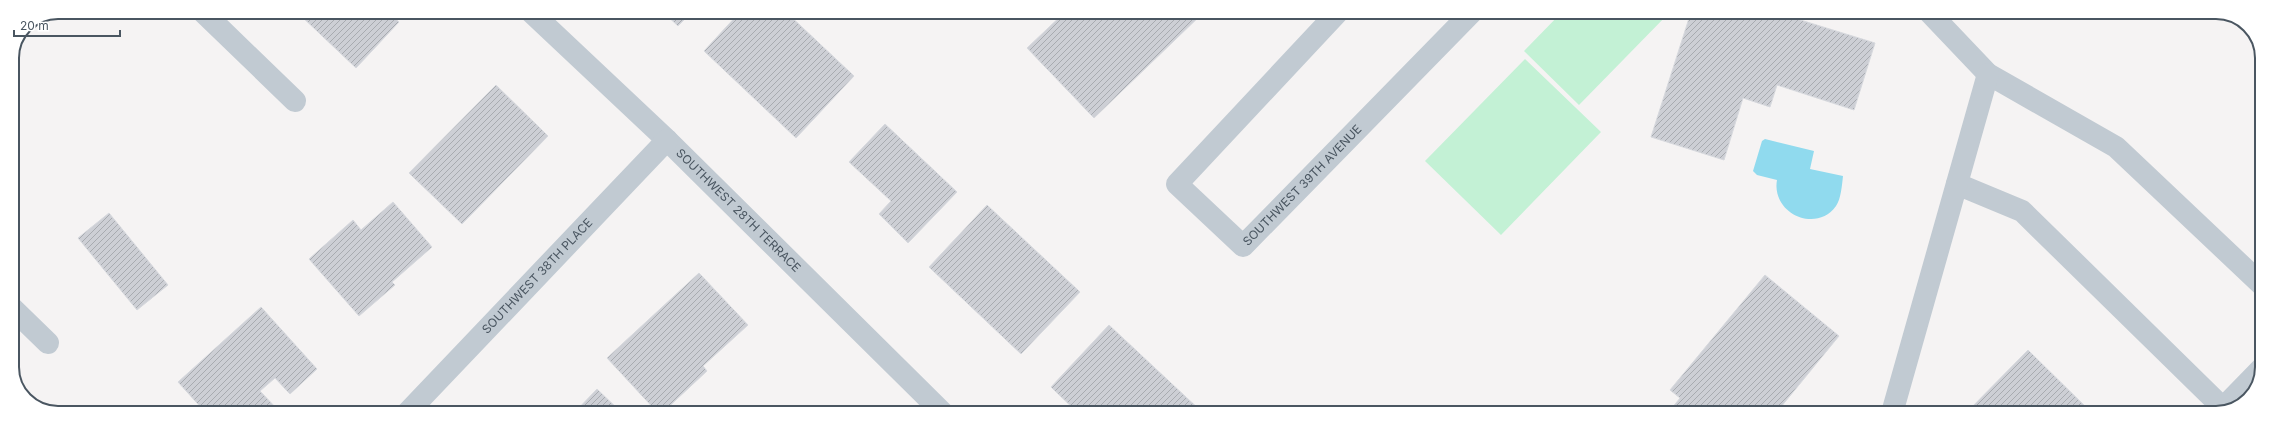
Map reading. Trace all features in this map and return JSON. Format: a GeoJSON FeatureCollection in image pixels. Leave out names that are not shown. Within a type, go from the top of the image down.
{"type":"FeatureCollection","features":[{"type":"Feature","properties":{"kind":"street"},"geometry":{"type":"LineString","coordinates":[[210,19],[295,101]]}},
{"type":"Feature","properties":{"kind":"street","name":"SOUTHWEST 28TH TERRACE"},"geometry":{"type":"LineString","coordinates":[[538,19],[667,140],[936,406]]}},
{"type":"Feature","properties":{"kind":"street","name":"SOUTHWEST 39TH AVENUE"},"geometry":{"type":"LineString","coordinates":[[1331,19],[1177,184],[1243,246],[1465,19]]}},
{"type":"Feature","properties":{"kind":"street"},"geometry":{"type":"LineString","coordinates":[[1935,19],[1988,74],[2116,147],[2255,279]]}},
{"type":"Feature","properties":{"kind":"street"},"geometry":{"type":"LineString","coordinates":[[1894,406],[1988,74]]}},
{"type":"Feature","properties":{"kind":"street","name":"SOUTHWEST 38TH PLACE"},"geometry":{"type":"LineString","coordinates":[[414,406],[667,140]]}},
{"type":"Feature","properties":{"kind":"street"},"geometry":{"type":"LineString","coordinates":[[1957,184],[2022,211],[2220,405]]}},
{"type":"Feature","properties":{"kind":"street"},"geometry":{"type":"LineString","coordinates":[[19,315],[48,343]]}},
{"type":"Feature","properties":{"kind":"street"},"geometry":{"type":"LineString","coordinates":[[2227,404],[2254,376]]}},
{"type":"Feature","properties":{"kind":"green space"},"geometry":{"type":"Polygon","coordinates":[[[1555,19],[1663,19],[1579,105],[1524,51],[1555,19]]]}},
{"type":"Feature","properties":{"kind":"green space"},"geometry":{"type":"Polygon","coordinates":[[[1525,59],[1601,132],[1501,235],[1425,161],[1525,59]]]}},
{"type":"Feature","properties":{"kind":"water"},"geometry":{"type":"Polygon","coordinates":[[[1765,139],[1814,151],[1810,169],[1843,176],[1841,192],[1836,206],[1827,214],[1818,218],[1807,219],[1797,216],[1788,210],[1781,202],[1777,192],[1777,180],[1757,175],[1753,171],[1762,141],[1765,139]]]}},
{"type":"Feature","properties":{"kind":"building"},"geometry":{"type":"Polygon","coordinates":[[[304,19],[396,19],[399,22],[356,68],[304,19]]]}},
{"type":"Feature","properties":{"kind":"building"},"geometry":{"type":"Polygon","coordinates":[[[670,19],[685,19],[678,26],[670,19]]]}},
{"type":"Feature","properties":{"kind":"building"},"geometry":{"type":"Polygon","coordinates":[[[734,19],[793,19],[854,76],[796,138],[704,51],[734,19]]]}},
{"type":"Feature","properties":{"kind":"building"},"geometry":{"type":"Polygon","coordinates":[[[1058,19],[1197,19],[1094,118],[1027,48],[1058,19]]]}},
{"type":"Feature","properties":{"kind":"building"},"geometry":{"type":"Polygon","coordinates":[[[1689,19],[1797,19],[1875,43],[1854,110],[1777,85],[1770,107],[1743,98],[1724,160],[1651,137],[1689,19]]]}},
{"type":"Feature","properties":{"kind":"building"},"geometry":{"type":"Polygon","coordinates":[[[496,85],[548,136],[462,224],[409,173],[496,85]]]}},
{"type":"Feature","properties":{"kind":"building"},"geometry":{"type":"Polygon","coordinates":[[[885,124],[957,192],[908,243],[879,214],[891,201],[849,162],[885,124]]]}},
{"type":"Feature","properties":{"kind":"building"},"geometry":{"type":"Polygon","coordinates":[[[393,202],[432,247],[392,282],[395,285],[359,316],[309,259],[353,220],[361,230],[393,202]]]}},
{"type":"Feature","properties":{"kind":"building"},"geometry":{"type":"Polygon","coordinates":[[[987,205],[1080,292],[1021,354],[929,267],[987,205]]]}},
{"type":"Feature","properties":{"kind":"building"},"geometry":{"type":"Polygon","coordinates":[[[109,213],[168,285],[137,310],[78,238],[109,213]]]}},
{"type":"Feature","properties":{"kind":"building"},"geometry":{"type":"Polygon","coordinates":[[[699,273],[748,325],[703,366],[707,371],[670,406],[652,406],[607,358],[699,273]]]}},
{"type":"Feature","properties":{"kind":"building"},"geometry":{"type":"Polygon","coordinates":[[[1765,275],[1839,336],[1782,406],[1674,406],[1680,398],[1670,390],[1765,275]]]}},
{"type":"Feature","properties":{"kind":"building"},"geometry":{"type":"Polygon","coordinates":[[[261,307],[317,369],[290,394],[275,378],[260,391],[274,406],[200,406],[178,382],[261,307]]]}},
{"type":"Feature","properties":{"kind":"building"},"geometry":{"type":"Polygon","coordinates":[[[1109,325],[1196,406],[1071,406],[1051,387],[1109,325]]]}},
{"type":"Feature","properties":{"kind":"building"},"geometry":{"type":"Polygon","coordinates":[[[2028,350],[2085,406],[1973,406],[2028,350]]]}},
{"type":"Feature","properties":{"kind":"building"},"geometry":{"type":"Polygon","coordinates":[[[597,389],[615,406],[581,406],[597,389]]]}}]}
